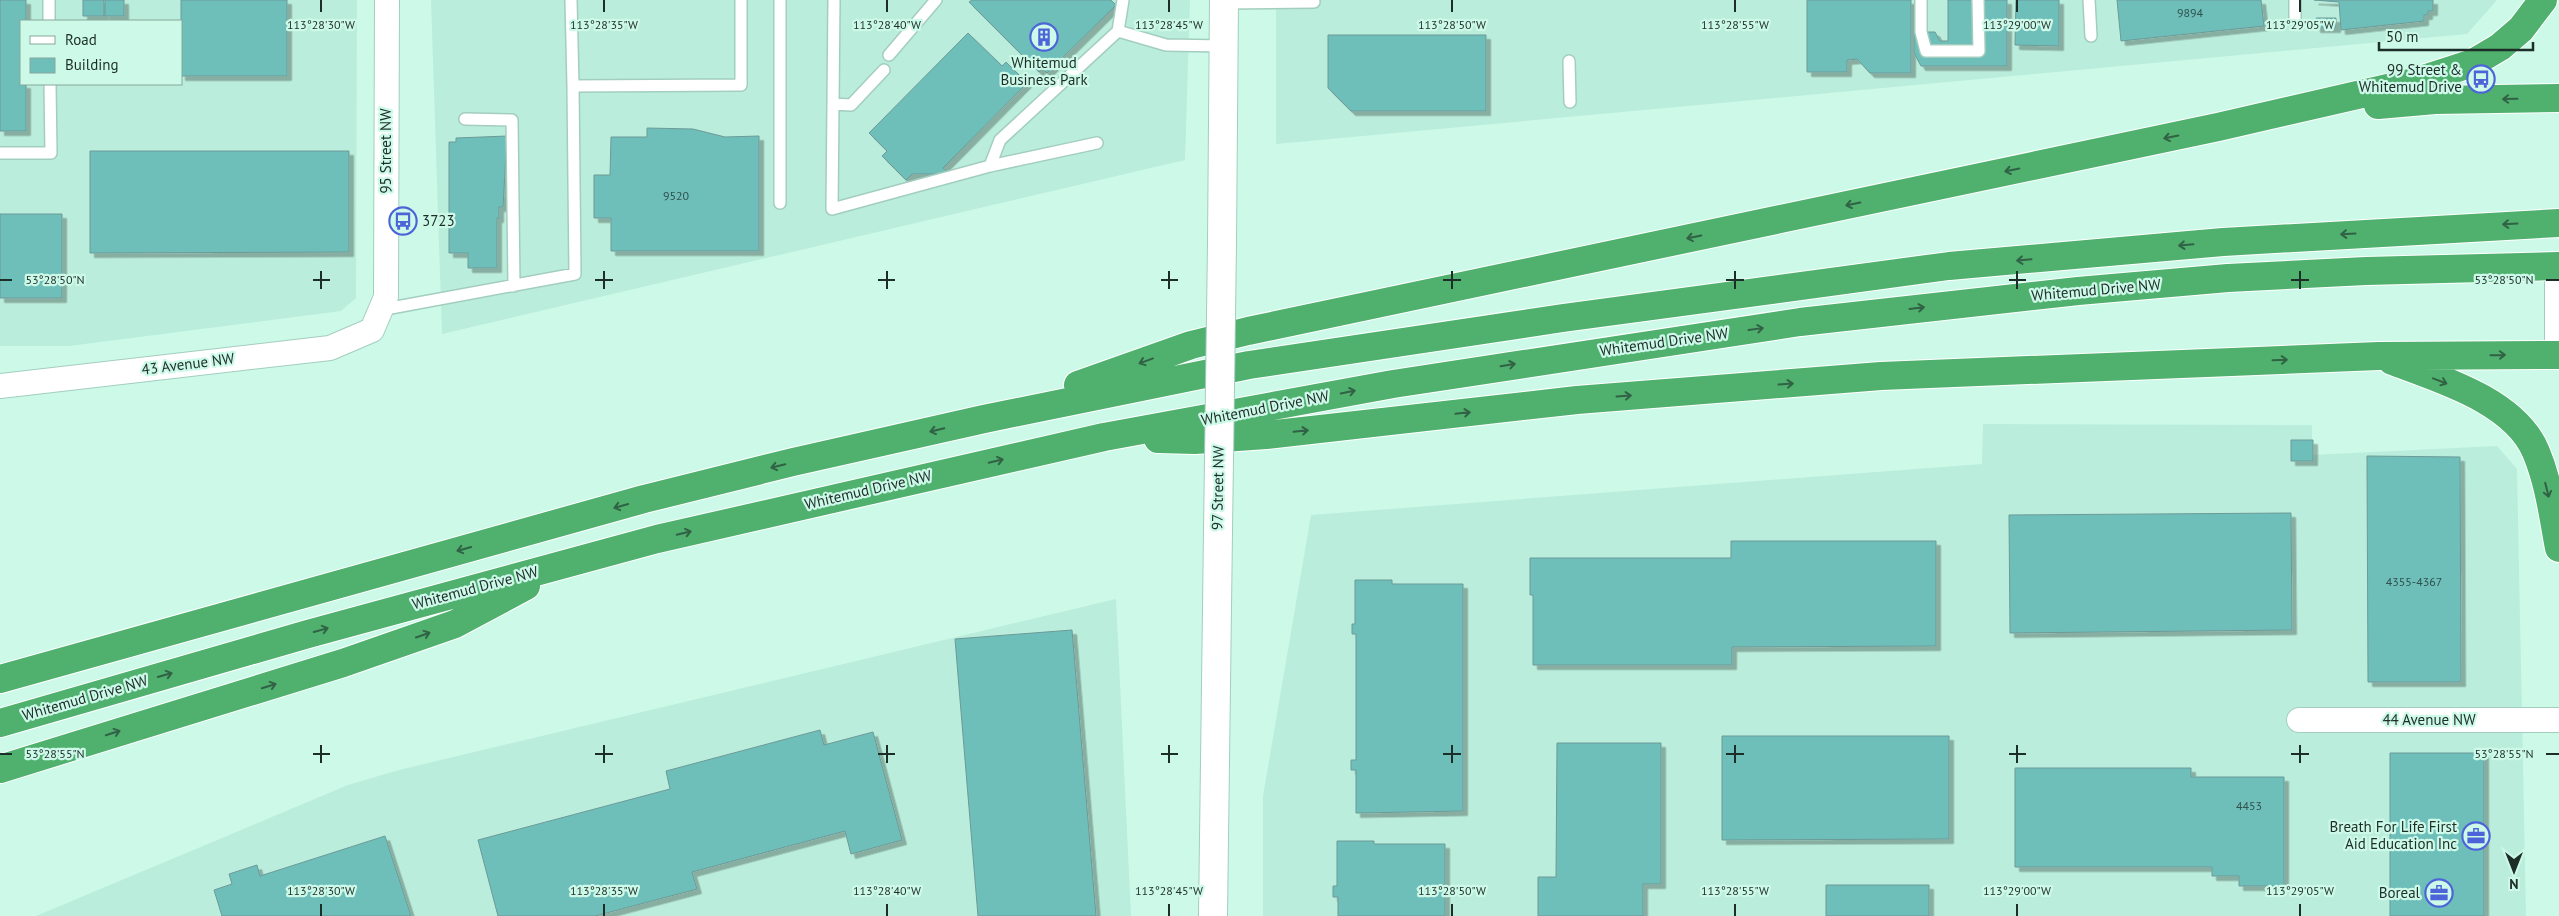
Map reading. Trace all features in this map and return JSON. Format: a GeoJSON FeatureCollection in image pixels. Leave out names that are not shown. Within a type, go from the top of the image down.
{"type":"FeatureCollection","features":[{"type":"Feature","properties":{"kind":"highway"},"geometry":{"type":"LineString","coordinates":[[984,419],[1210,340],[2218,127],[2414,82],[2473,63],[2512,38],[2534,15],[2543,0]]}},
{"type":"Feature","properties":{"kind":"highway"},"geometry":{"type":"LineString","coordinates":[[2218,127],[2387,104],[2435,100],[2559,98]]}},
{"type":"Feature","properties":{"kind":"highway"},"geometry":{"type":"LineString","coordinates":[[0,679],[644,499],[984,419],[1277,360],[1792,286],[1949,266],[2223,242],[2559,223]]}},
{"type":"Feature","properties":{"kind":"highway","name":"Whitemud Drive NW"},"geometry":{"type":"LineString","coordinates":[[0,723],[308,634],[657,539],[1104,437],[1393,384],[1546,359],[1800,322],[1934,306],[2228,278],[2366,271],[2559,266]]}},
{"type":"Feature","properties":{"kind":"highway"},"geometry":{"type":"LineString","coordinates":[[1104,437],[1194,440],[1266,435],[1577,400],[1881,376],[2379,356],[2559,355]]}},
{"type":"Feature","properties":{"kind":"highway"},"geometry":{"type":"LineString","coordinates":[[2379,356],[2474,393],[2507,414],[2516,423],[2536,451],[2548,491],[2559,548]]}},
{"type":"Feature","properties":{"kind":"highway"},"geometry":{"type":"LineString","coordinates":[[0,769],[343,663],[455,624],[569,563]]}},
{"type":"Feature","properties":{"kind":"highway"},"geometry":{"type":"LineString","coordinates":[[0,663],[84,655]]}},
{"type":"Feature","properties":{"kind":"street","name":"95 Street NW"},"geometry":{"type":"LineString","coordinates":[[376,320],[386,297],[387,0]]}},
{"type":"Feature","properties":{"kind":"street","name":"97 Street NW"},"geometry":{"type":"LineString","coordinates":[[1213,916],[1224,1]]}},
{"type":"Feature","properties":{"kind":"street"},"geometry":{"type":"LineString","coordinates":[[2559,282],[2559,355]]}},
{"type":"Feature","properties":{"kind":"street","name":"43 Avenue NW"},"geometry":{"type":"LineString","coordinates":[[0,386],[330,348],[376,320]]}},
{"type":"Feature","properties":{"kind":"street","name":"44 Avenue NW"},"geometry":{"type":"LineString","coordinates":[[2299,720],[2559,720]]}},
{"type":"Feature","properties":{"kind":"lane"},"geometry":{"type":"LineString","coordinates":[[49,0],[49,20]]}},
{"type":"Feature","properties":{"kind":"lane"},"geometry":{"type":"LineString","coordinates":[[376,320],[514,286],[575,274],[572,0]]}},
{"type":"Feature","properties":{"kind":"lane"},"geometry":{"type":"LineString","coordinates":[[573,86],[741,85],[740,0]]}},
{"type":"Feature","properties":{"kind":"lane"},"geometry":{"type":"LineString","coordinates":[[780,0],[780,203]]}},
{"type":"Feature","properties":{"kind":"lane"},"geometry":{"type":"LineString","coordinates":[[834,0],[832,209],[990,166],[1098,143]]}},
{"type":"Feature","properties":{"kind":"lane"},"geometry":{"type":"LineString","coordinates":[[890,55],[936,0]]}},
{"type":"Feature","properties":{"kind":"lane"},"geometry":{"type":"LineString","coordinates":[[990,166],[1000,140],[1118,31],[1123,0]]}},
{"type":"Feature","properties":{"kind":"lane"},"geometry":{"type":"LineString","coordinates":[[1921,0],[1921,32],[1926,51],[1978,51],[1978,0]]}},
{"type":"Feature","properties":{"kind":"lane"},"geometry":{"type":"LineString","coordinates":[[2089,0],[2091,36]]}},
{"type":"Feature","properties":{"kind":"lane"},"geometry":{"type":"LineString","coordinates":[[2295,0],[2295,22]]}},
{"type":"Feature","properties":{"kind":"lane"},"geometry":{"type":"LineString","coordinates":[[1224,1],[1314,2]]}},
{"type":"Feature","properties":{"kind":"lane"},"geometry":{"type":"LineString","coordinates":[[1118,31],[1166,45],[1223,46]]}},
{"type":"Feature","properties":{"kind":"lane"},"geometry":{"type":"LineString","coordinates":[[1569,61],[1570,102]]}},
{"type":"Feature","properties":{"kind":"lane"},"geometry":{"type":"LineString","coordinates":[[833,104],[851,105],[884,70]]}},
{"type":"Feature","properties":{"kind":"lane"},"geometry":{"type":"LineString","coordinates":[[0,153],[51,152],[50,85]]}},
{"type":"Feature","properties":{"kind":"lane"},"geometry":{"type":"LineString","coordinates":[[465,119],[512,120],[514,286]]}},
{"type":"Feature","properties":{"kind":"shaded area"},"geometry":{"type":"Polygon","coordinates":[[[0,0],[357,0],[356,298],[341,311],[69,346],[0,346],[0,0]]]}},
{"type":"Feature","properties":{"kind":"shaded area"},"geometry":{"type":"Polygon","coordinates":[[[431,0],[1190,0],[1185,160],[442,334],[431,0]]]}},
{"type":"Feature","properties":{"kind":"shaded area"},"geometry":{"type":"Polygon","coordinates":[[[1276,0],[2497,0],[2467,34],[1276,144],[1276,0]]]}},
{"type":"Feature","properties":{"kind":"shaded area"},"geometry":{"type":"Polygon","coordinates":[[[1983,424],[2312,425],[2312,455],[2497,446],[2517,469],[2526,916],[1263,916],[1263,796],[1311,515],[1982,464],[1983,424]]]}},
{"type":"Feature","properties":{"kind":"shaded area"},"geometry":{"type":"Polygon","coordinates":[[[1116,599],[1131,916],[36,916],[348,785],[399,770],[1116,599]]]}},
{"type":"Feature","properties":{"kind":"building"},"geometry":{"type":"Polygon","coordinates":[[[0,0],[26,0],[26,20],[20,20],[20,85],[26,85],[26,131],[0,131],[0,0]]]}},
{"type":"Feature","properties":{"kind":"building"},"geometry":{"type":"Polygon","coordinates":[[[83,0],[104,0],[104,16],[83,16],[83,0]]]}},
{"type":"Feature","properties":{"kind":"building"},"geometry":{"type":"Polygon","coordinates":[[[105,0],[124,0],[124,16],[105,16],[105,0]]]}},
{"type":"Feature","properties":{"kind":"building"},"geometry":{"type":"Polygon","coordinates":[[[181,0],[287,0],[287,76],[182,76],[181,0]]]}},
{"type":"Feature","properties":{"kind":"building","name":"Whitemud Business Park"},"geometry":{"type":"Polygon","coordinates":[[[972,0],[1111,0],[1116,5],[1047,73],[1042,68],[1039,72],[969,2],[972,0]]]}},
{"type":"Feature","properties":{"kind":"building"},"geometry":{"type":"Polygon","coordinates":[[[1807,0],[1911,0],[1911,73],[1870,73],[1857,59],[1847,60],[1847,72],[1807,72],[1807,0]]]}},
{"type":"Feature","properties":{"kind":"building"},"geometry":{"type":"Polygon","coordinates":[[[1948,0],[2007,0],[2007,66],[1921,66],[1914,53],[1914,32],[1935,32],[1940,41],[1948,41],[1948,0]]]}},
{"type":"Feature","properties":{"kind":"building"},"geometry":{"type":"Polygon","coordinates":[[[2016,0],[2059,0],[2059,46],[2015,45],[2016,0]]]}},
{"type":"Feature","properties":{"kind":"building"},"geometry":{"type":"Polygon","coordinates":[[[2117,0],[2261,0],[2264,26],[2121,41],[2117,0]]]}},
{"type":"Feature","properties":{"kind":"building"},"geometry":{"type":"Polygon","coordinates":[[[2314,0],[2433,0],[2433,11],[2428,11],[2428,15],[2424,15],[2424,21],[2341,30],[2339,2],[2314,0]]]}},
{"type":"Feature","properties":{"kind":"building"},"geometry":{"type":"Polygon","coordinates":[[[2316,18],[2336,18],[2336,28],[2316,28],[2316,18]]]}},
{"type":"Feature","properties":{"kind":"building"},"geometry":{"type":"Polygon","coordinates":[[[968,33],[1002,66],[1006,62],[1027,83],[943,168],[947,171],[941,176],[938,174],[912,174],[906,180],[882,156],[887,151],[869,133],[968,33]]]}},
{"type":"Feature","properties":{"kind":"building"},"geometry":{"type":"Polygon","coordinates":[[[1328,35],[1486,35],[1486,111],[1351,111],[1328,88],[1328,35]]]}},
{"type":"Feature","properties":{"kind":"building"},"geometry":{"type":"Polygon","coordinates":[[[647,128],[693,129],[725,137],[759,136],[759,251],[611,251],[611,218],[594,218],[594,175],[610,175],[611,137],[647,137],[647,128]]]}},
{"type":"Feature","properties":{"kind":"building"},"geometry":{"type":"Polygon","coordinates":[[[507,136],[503,207],[499,207],[499,218],[497,218],[497,268],[468,268],[468,253],[449,253],[449,142],[456,142],[456,138],[507,136]]]}},
{"type":"Feature","properties":{"kind":"building"},"geometry":{"type":"Polygon","coordinates":[[[90,151],[349,151],[349,252],[90,253],[90,151]]]}},
{"type":"Feature","properties":{"kind":"building"},"geometry":{"type":"Polygon","coordinates":[[[0,214],[62,214],[62,298],[0,298],[0,214]]]}},
{"type":"Feature","properties":{"kind":"building"},"geometry":{"type":"Polygon","coordinates":[[[2291,440],[2313,440],[2313,461],[2291,461],[2291,440]]]}},
{"type":"Feature","properties":{"kind":"building"},"geometry":{"type":"Polygon","coordinates":[[[2367,456],[2460,457],[2461,682],[2368,682],[2367,456]]]}},
{"type":"Feature","properties":{"kind":"building"},"geometry":{"type":"Polygon","coordinates":[[[2291,513],[2292,630],[2010,633],[2009,515],[2291,513]]]}},
{"type":"Feature","properties":{"kind":"building"},"geometry":{"type":"Polygon","coordinates":[[[1731,541],[1936,541],[1936,646],[1732,647],[1732,665],[1533,665],[1533,595],[1530,595],[1530,558],[1731,558],[1731,541]]]}},
{"type":"Feature","properties":{"kind":"building"},"geometry":{"type":"Polygon","coordinates":[[[1355,580],[1392,580],[1392,584],[1463,584],[1463,811],[1356,813],[1356,770],[1351,770],[1351,760],[1356,760],[1356,634],[1352,634],[1352,624],[1355,624],[1355,580]]]}},
{"type":"Feature","properties":{"kind":"building"},"geometry":{"type":"Polygon","coordinates":[[[1072,630],[1096,916],[978,916],[955,639],[1072,630]]]}},
{"type":"Feature","properties":{"kind":"building"},"geometry":{"type":"Polygon","coordinates":[[[820,730],[824,745],[873,732],[902,840],[851,854],[845,831],[692,872],[697,889],[595,916],[498,916],[478,840],[670,789],[666,771],[820,730]]]}},
{"type":"Feature","properties":{"kind":"building"},"geometry":{"type":"Polygon","coordinates":[[[1722,736],[1949,736],[1949,839],[1722,840],[1722,736]]]}},
{"type":"Feature","properties":{"kind":"building"},"geometry":{"type":"Polygon","coordinates":[[[1557,743],[1661,743],[1661,884],[1643,884],[1643,916],[1538,916],[1538,877],[1556,877],[1557,743]]]}},
{"type":"Feature","properties":{"kind":"building"},"geometry":{"type":"Polygon","coordinates":[[[2390,753],[2484,753],[2484,916],[2390,916],[2390,753]]]}},
{"type":"Feature","properties":{"kind":"building"},"geometry":{"type":"Polygon","coordinates":[[[2015,768],[2191,768],[2191,777],[2284,777],[2284,886],[2239,886],[2239,876],[2212,876],[2212,867],[2015,867],[2015,768]]]}},
{"type":"Feature","properties":{"kind":"building"},"geometry":{"type":"Polygon","coordinates":[[[385,836],[411,916],[222,916],[214,890],[232,884],[229,874],[257,865],[260,876],[385,836]]]}},
{"type":"Feature","properties":{"kind":"building"},"geometry":{"type":"Polygon","coordinates":[[[1337,841],[1374,841],[1374,844],[1445,844],[1445,916],[1338,916],[1338,897],[1333,897],[1333,886],[1337,886],[1337,841]]]}},
{"type":"Feature","properties":{"kind":"building"},"geometry":{"type":"Polygon","coordinates":[[[1826,885],[1929,885],[1929,916],[1826,916],[1826,885]]]}},
{"type":"Feature","properties":{"kind":"place","name":"Whitemud Business Park"},"geometry":{"type":"Point","coordinates":[1044,37]}},
{"type":"Feature","properties":{"kind":"place","name":"99 Street & Whitemud Drive"},"geometry":{"type":"Point","coordinates":[2481,79]}},
{"type":"Feature","properties":{"kind":"place","name":"3723"},"geometry":{"type":"Point","coordinates":[403,221]}},
{"type":"Feature","properties":{"kind":"place","name":"Breath For Life First Aid Education Inc"},"geometry":{"type":"Point","coordinates":[2476,836]}},
{"type":"Feature","properties":{"kind":"place","name":"Boreal"},"geometry":{"type":"Point","coordinates":[2439,893]}}]}
